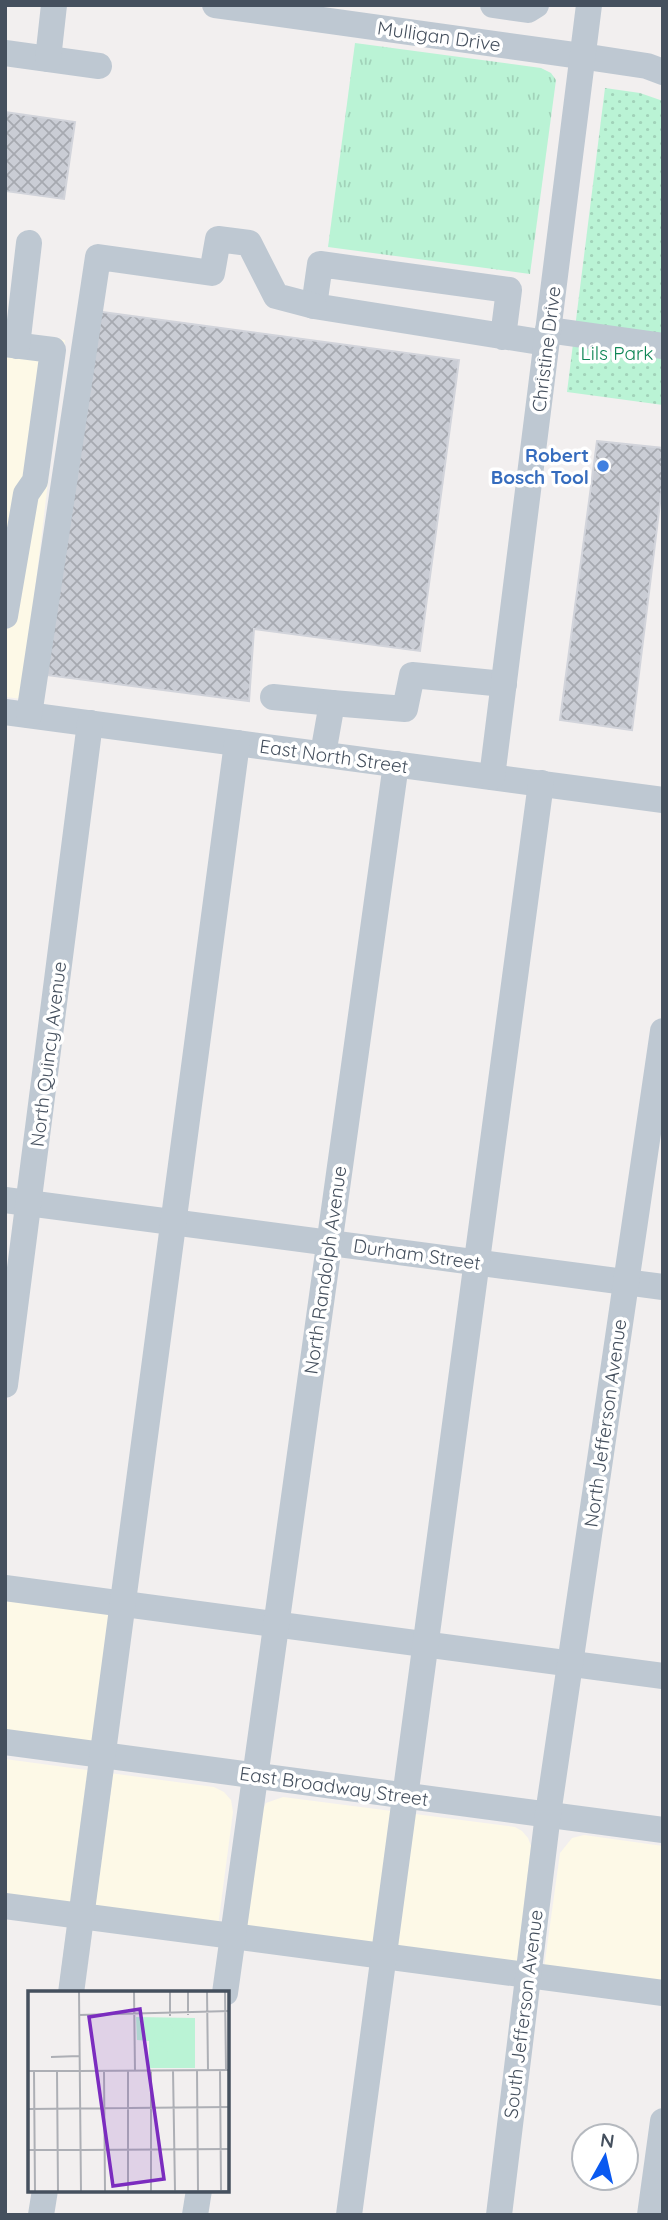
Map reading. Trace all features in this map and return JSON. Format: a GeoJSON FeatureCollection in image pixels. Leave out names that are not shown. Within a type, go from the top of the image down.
{"type":"FeatureCollection","features":[{"type":"Feature","properties":{"kind":"street"},"geometry":{"type":"LineString","coordinates":[[48,59],[54,5]]}},
{"type":"Feature","properties":{"kind":"street","name":"Mulligan Drive"},"geometry":{"type":"LineString","coordinates":[[215,5],[377,16],[581,56],[647,66],[663,72]]}},
{"type":"Feature","properties":{"kind":"street"},"geometry":{"type":"LineString","coordinates":[[493,5],[528,10],[536,5]]}},
{"type":"Feature","properties":{"kind":"street","name":"Christine Drive"},"geometry":{"type":"LineString","coordinates":[[492,777],[589,5]]}},
{"type":"Feature","properties":{"kind":"street"},"geometry":{"type":"LineString","coordinates":[[5,53],[99,66]]}},
{"type":"Feature","properties":{"kind":"street"},"geometry":{"type":"LineString","coordinates":[[17,713],[98,257],[212,273],[218,239],[249,243],[276,296],[314,306],[503,337],[547,337],[663,345]]}},
{"type":"Feature","properties":{"kind":"street"},"geometry":{"type":"LineString","coordinates":[[5,615],[16,493],[35,481],[53,350],[11,345],[29,243]]}},
{"type":"Feature","properties":{"kind":"street"},"geometry":{"type":"LineString","coordinates":[[314,306],[320,264],[509,290],[503,337]]}},
{"type":"Feature","properties":{"kind":"street"},"geometry":{"type":"LineString","coordinates":[[273,697],[405,709],[412,675],[504,684]]}},
{"type":"Feature","properties":{"kind":"street"},"geometry":{"type":"LineString","coordinates":[[323,754],[332,703]]}},
{"type":"Feature","properties":{"kind":"street","name":"East North Street"},"geometry":{"type":"LineString","coordinates":[[17,713],[663,800]]}},
{"type":"Feature","properties":{"kind":"street","name":"North Quincy Avenue"},"geometry":{"type":"LineString","coordinates":[[5,1385],[17,1201],[90,723]]}},
{"type":"Feature","properties":{"kind":"street"},"geometry":{"type":"LineString","coordinates":[[71,1991],[237,743]]}},
{"type":"Feature","properties":{"kind":"street","name":"North Randolph Avenue"},"geometry":{"type":"LineString","coordinates":[[225,1991],[396,764]]}},
{"type":"Feature","properties":{"kind":"street"},"geometry":{"type":"LineString","coordinates":[[349,2215],[541,783]]}},
{"type":"Feature","properties":{"kind":"street","name":"North Jefferson Avenue"},"geometry":{"type":"LineString","coordinates":[[548,1814],[663,1031]]}},
{"type":"Feature","properties":{"kind":"street","name":"Durham Street"},"geometry":{"type":"LineString","coordinates":[[17,1201],[663,1287]]}},
{"type":"Feature","properties":{"kind":"street"},"geometry":{"type":"LineString","coordinates":[[5,1588],[663,1676]]}},
{"type":"Feature","properties":{"kind":"street","name":"East Broadway Street"},"geometry":{"type":"LineString","coordinates":[[5,1742],[663,1830]]}},
{"type":"Feature","properties":{"kind":"street","name":"South Jefferson Avenue"},"geometry":{"type":"LineString","coordinates":[[499,2215],[548,1814]]}},
{"type":"Feature","properties":{"kind":"street"},"geometry":{"type":"LineString","coordinates":[[5,1906],[663,1993]]}},
{"type":"Feature","properties":{"kind":"street"},"geometry":{"type":"LineString","coordinates":[[650,2215],[663,2121]]}},
{"type":"Feature","properties":{"kind":"street"},"geometry":{"type":"LineString","coordinates":[[41,2215],[45,2192]]}},
{"type":"Feature","properties":{"kind":"street"},"geometry":{"type":"LineString","coordinates":[[195,2215],[199,2192]]}},
{"type":"Feature","properties":{"kind":"shaded area"},"geometry":{"type":"Polygon","coordinates":[[[5,332],[65,340],[22,699],[5,697],[5,332]]]}},
{"type":"Feature","properties":{"kind":"shaded area"},"geometry":{"type":"Polygon","coordinates":[[[5,1592],[117,1607],[97,1739],[90,1741],[5,1731],[5,1592]]]}},
{"type":"Feature","properties":{"kind":"shaded area"},"geometry":{"type":"Polygon","coordinates":[[[5,1759],[214,1787],[224,1792],[231,1800],[233,1812],[218,1926],[5,1898],[5,1759]]]}},
{"type":"Feature","properties":{"kind":"shaded area"},"geometry":{"type":"Polygon","coordinates":[[[283,1797],[515,1827],[522,1831],[531,1846],[517,1966],[245,1927],[262,1812],[266,1803],[283,1797]]]}},
{"type":"Feature","properties":{"kind":"shaded area"},"geometry":{"type":"Polygon","coordinates":[[[584,1835],[663,1846],[663,1984],[544,1968],[560,1853],[572,1838],[584,1835]]]}},
{"type":"Feature","properties":{"kind":"green space"},"geometry":{"type":"Polygon","coordinates":[[[355,43],[541,68],[551,73],[556,80],[530,274],[328,247],[355,43]]]}},
{"type":"Feature","properties":{"kind":"green space","name":"Lils Park"},"geometry":{"type":"Polygon","coordinates":[[[605,88],[640,93],[663,101],[663,405],[567,392],[605,88]]]}},
{"type":"Feature","properties":{"kind":"building"},"geometry":{"type":"Polygon","coordinates":[[[5,112],[75,122],[64,199],[5,191],[5,112]]]}},
{"type":"Feature","properties":{"kind":"building"},"geometry":{"type":"Polygon","coordinates":[[[95,311],[459,360],[420,651],[254,629],[249,701],[46,675],[95,311]]]}},
{"type":"Feature","properties":{"kind":"building"},"geometry":{"type":"Polygon","coordinates":[[[597,441],[663,448],[663,479],[632,730],[560,720],[597,441]]]}},
{"type":"Feature","properties":{"kind":"place","name":"Robert Bosch Tool"},"geometry":{"type":"Point","coordinates":[603,466]}}]}
